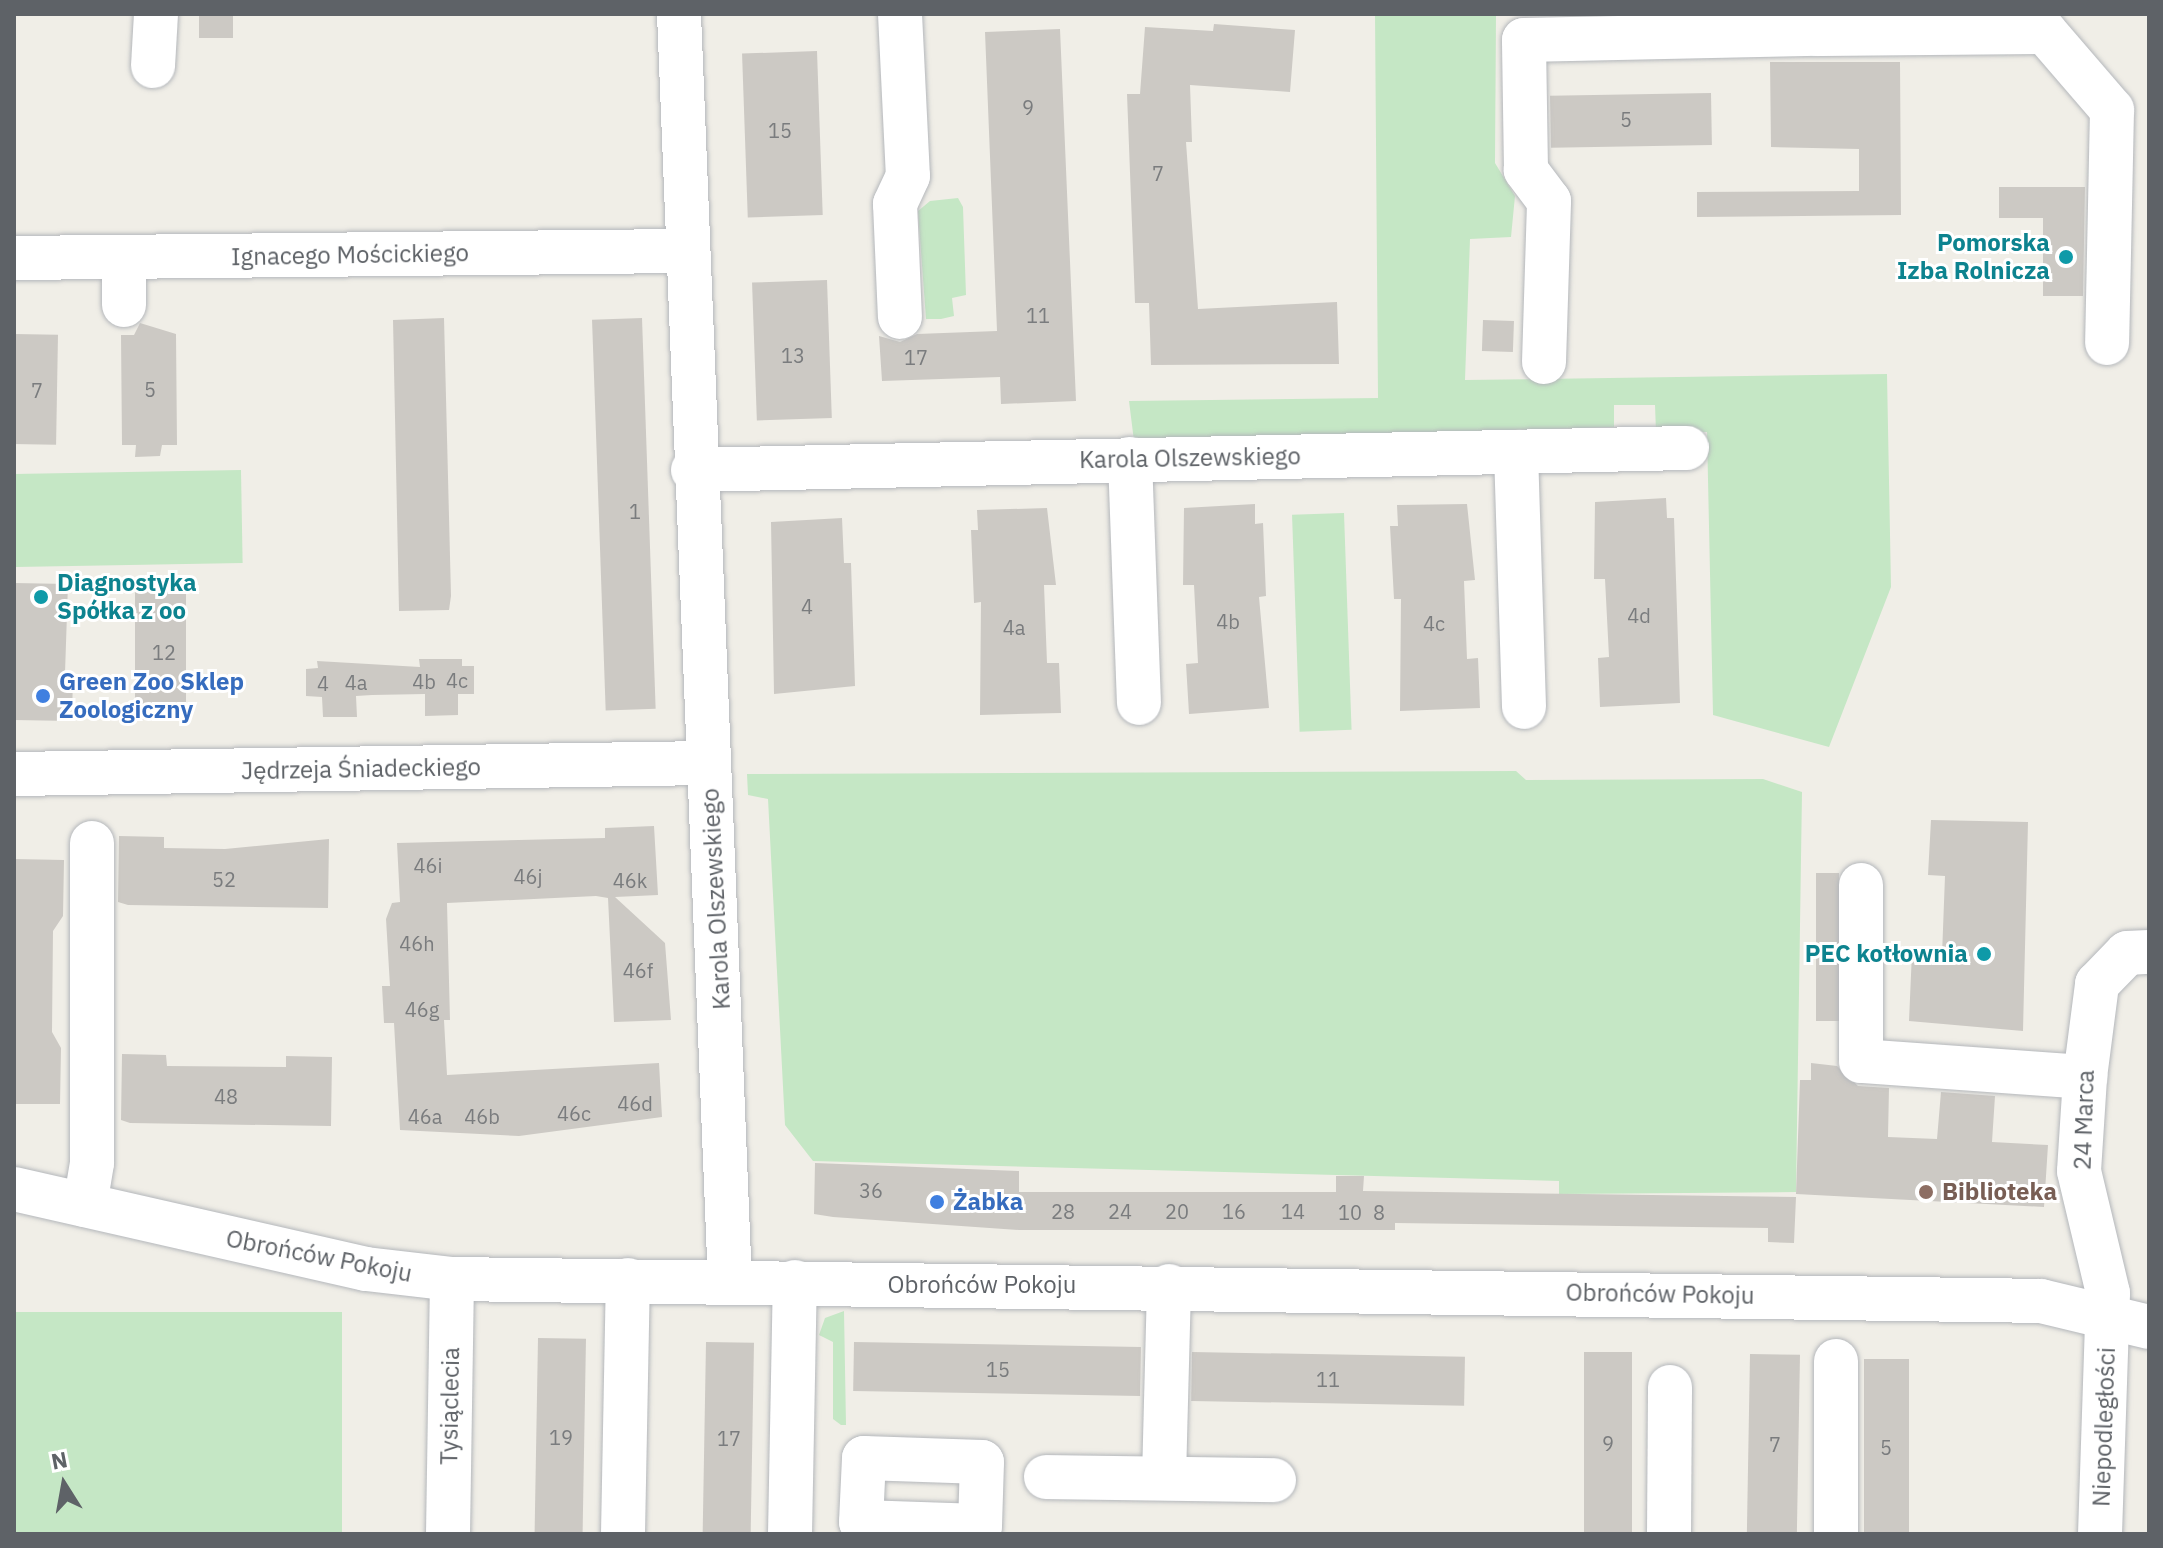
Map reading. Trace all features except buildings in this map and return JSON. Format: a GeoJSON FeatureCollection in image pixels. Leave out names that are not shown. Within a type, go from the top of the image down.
{"type":"FeatureCollection","features":[{"type":"Feature","properties":{"kind":"street"},"geometry":{"type":"LineString","coordinates":[[153,66],[156,14]]}},
{"type":"Feature","properties":{"kind":"street","name":"Karola Olszewskiego"},"geometry":{"type":"LineString","coordinates":[[679,14],[693,470],[730,1282]]}},
{"type":"Feature","properties":{"kind":"street"},"geometry":{"type":"LineString","coordinates":[[900,14],[908,176],[895,204],[900,317]]}},
{"type":"Feature","properties":{"kind":"street"},"geometry":{"type":"LineString","coordinates":[[1544,362],[1549,201],[1526,170],[1524,40],[1812,24],[2045,32],[2112,110],[2107,343]]}},
{"type":"Feature","properties":{"kind":"street","name":"Ignacego Mościckiego"},"geometry":{"type":"LineString","coordinates":[[14,258],[685,251]]}},
{"type":"Feature","properties":{"kind":"street"},"geometry":{"type":"LineString","coordinates":[[124,257],[124,305]]}},
{"type":"Feature","properties":{"kind":"street","name":"Karola Olszewskiego"},"geometry":{"type":"LineString","coordinates":[[693,470],[1516,452],[1632,431],[1687,448]]}},
{"type":"Feature","properties":{"kind":"street"},"geometry":{"type":"LineString","coordinates":[[1516,452],[1524,707]]}},
{"type":"Feature","properties":{"kind":"street"},"geometry":{"type":"LineString","coordinates":[[1130,459],[1139,703]]}},
{"type":"Feature","properties":{"kind":"street","name":"Jędrzeja Śniadeckiego"},"geometry":{"type":"LineString","coordinates":[[14,774],[708,763]]}},
{"type":"Feature","properties":{"kind":"street"},"geometry":{"type":"LineString","coordinates":[[85,1205],[92,1163],[92,843]]}},
{"type":"Feature","properties":{"kind":"street"},"geometry":{"type":"LineString","coordinates":[[1861,885],[1861,1061],[2085,1077]]}},
{"type":"Feature","properties":{"kind":"street","name":"24 Marca"},"geometry":{"type":"LineString","coordinates":[[2129,1323],[2107,1271],[2079,1171],[2090,1018],[2097,984],[2115,960],[2149,952]]}},
{"type":"Feature","properties":{"kind":"street","name":"Obrońców Pokoju"},"geometry":{"type":"LineString","coordinates":[[14,1189],[366,1269],[452,1279],[1169,1286],[2041,1301],[2129,1323]]}},
{"type":"Feature","properties":{"kind":"street","name":"Tysiąclecia"},"geometry":{"type":"LineString","coordinates":[[448,1534],[452,1279]]}},
{"type":"Feature","properties":{"kind":"street"},"geometry":{"type":"LineString","coordinates":[[623,1534],[628,1280]]}},
{"type":"Feature","properties":{"kind":"street"},"geometry":{"type":"LineString","coordinates":[[790,1534],[795,1282]]}},
{"type":"Feature","properties":{"kind":"street"},"geometry":{"type":"LineString","coordinates":[[1164,1478],[1169,1286]]}},
{"type":"Feature","properties":{"kind":"street","name":"Niepodległości"},"geometry":{"type":"LineString","coordinates":[[2100,1534],[2129,1323]]}},
{"type":"Feature","properties":{"kind":"street"},"geometry":{"type":"LineString","coordinates":[[1836,1361],[1836,1534]]}},
{"type":"Feature","properties":{"kind":"street"},"geometry":{"type":"LineString","coordinates":[[1669,1534],[1670,1387]]}},
{"type":"Feature","properties":{"kind":"street"},"geometry":{"type":"LineString","coordinates":[[1046,1477],[1274,1480]]}},
{"type":"Feature","properties":{"kind":"green space"},"geometry":{"type":"Polygon","coordinates":[[[1375,14],[1496,15],[1495,163],[1515,196],[1511,237],[1470,239],[1465,380],[1887,374],[1891,587],[1829,747],[1713,715],[1707,432],[1656,432],[1655,405],[1614,405],[1614,427],[1134,441],[1129,401],[1378,398],[1375,14]]]}},
{"type":"Feature","properties":{"kind":"green space"},"geometry":{"type":"Polygon","coordinates":[[[958,198],[963,207],[966,295],[952,298],[954,316],[941,319],[926,319],[918,211],[930,201],[958,198]]]}},
{"type":"Feature","properties":{"kind":"green space"},"geometry":{"type":"Polygon","coordinates":[[[241,470],[243,563],[16,567],[14,474],[241,470]]]}},
{"type":"Feature","properties":{"kind":"green space"},"geometry":{"type":"Polygon","coordinates":[[[1344,513],[1352,730],[1300,732],[1292,515],[1344,513]]]}},
{"type":"Feature","properties":{"kind":"green space"},"geometry":{"type":"Polygon","coordinates":[[[1516,771],[1526,780],[1763,779],[1802,792],[1796,1192],[1559,1194],[1559,1181],[813,1161],[785,1125],[768,799],[748,795],[747,774],[1516,771]]]}},
{"type":"Feature","properties":{"kind":"green space"},"geometry":{"type":"Polygon","coordinates":[[[844,1311],[846,1425],[841,1425],[833,1419],[833,1342],[819,1335],[825,1318],[844,1311]]]}},
{"type":"Feature","properties":{"kind":"green space"},"geometry":{"type":"Polygon","coordinates":[[[16,1312],[342,1312],[342,1534],[16,1534],[16,1312]]]}},
{"type":"Feature","properties":{"kind":"place","name":"Pomorska Izba Rolnicza"},"geometry":{"type":"Point","coordinates":[2066,257]}},
{"type":"Feature","properties":{"kind":"place","name":"Diagnostyka Spółka z oo"},"geometry":{"type":"Point","coordinates":[41,597]}},
{"type":"Feature","properties":{"kind":"place","name":"Green Zoo Sklep Zoologiczny"},"geometry":{"type":"Point","coordinates":[43,696]}},
{"type":"Feature","properties":{"kind":"place","name":"PEC kotłownia"},"geometry":{"type":"Point","coordinates":[1984,954]}},
{"type":"Feature","properties":{"kind":"place","name":"Biblioteka"},"geometry":{"type":"Point","coordinates":[1926,1192]}},
{"type":"Feature","properties":{"kind":"place","name":"Żabka"},"geometry":{"type":"Point","coordinates":[937,1202]}}]}
